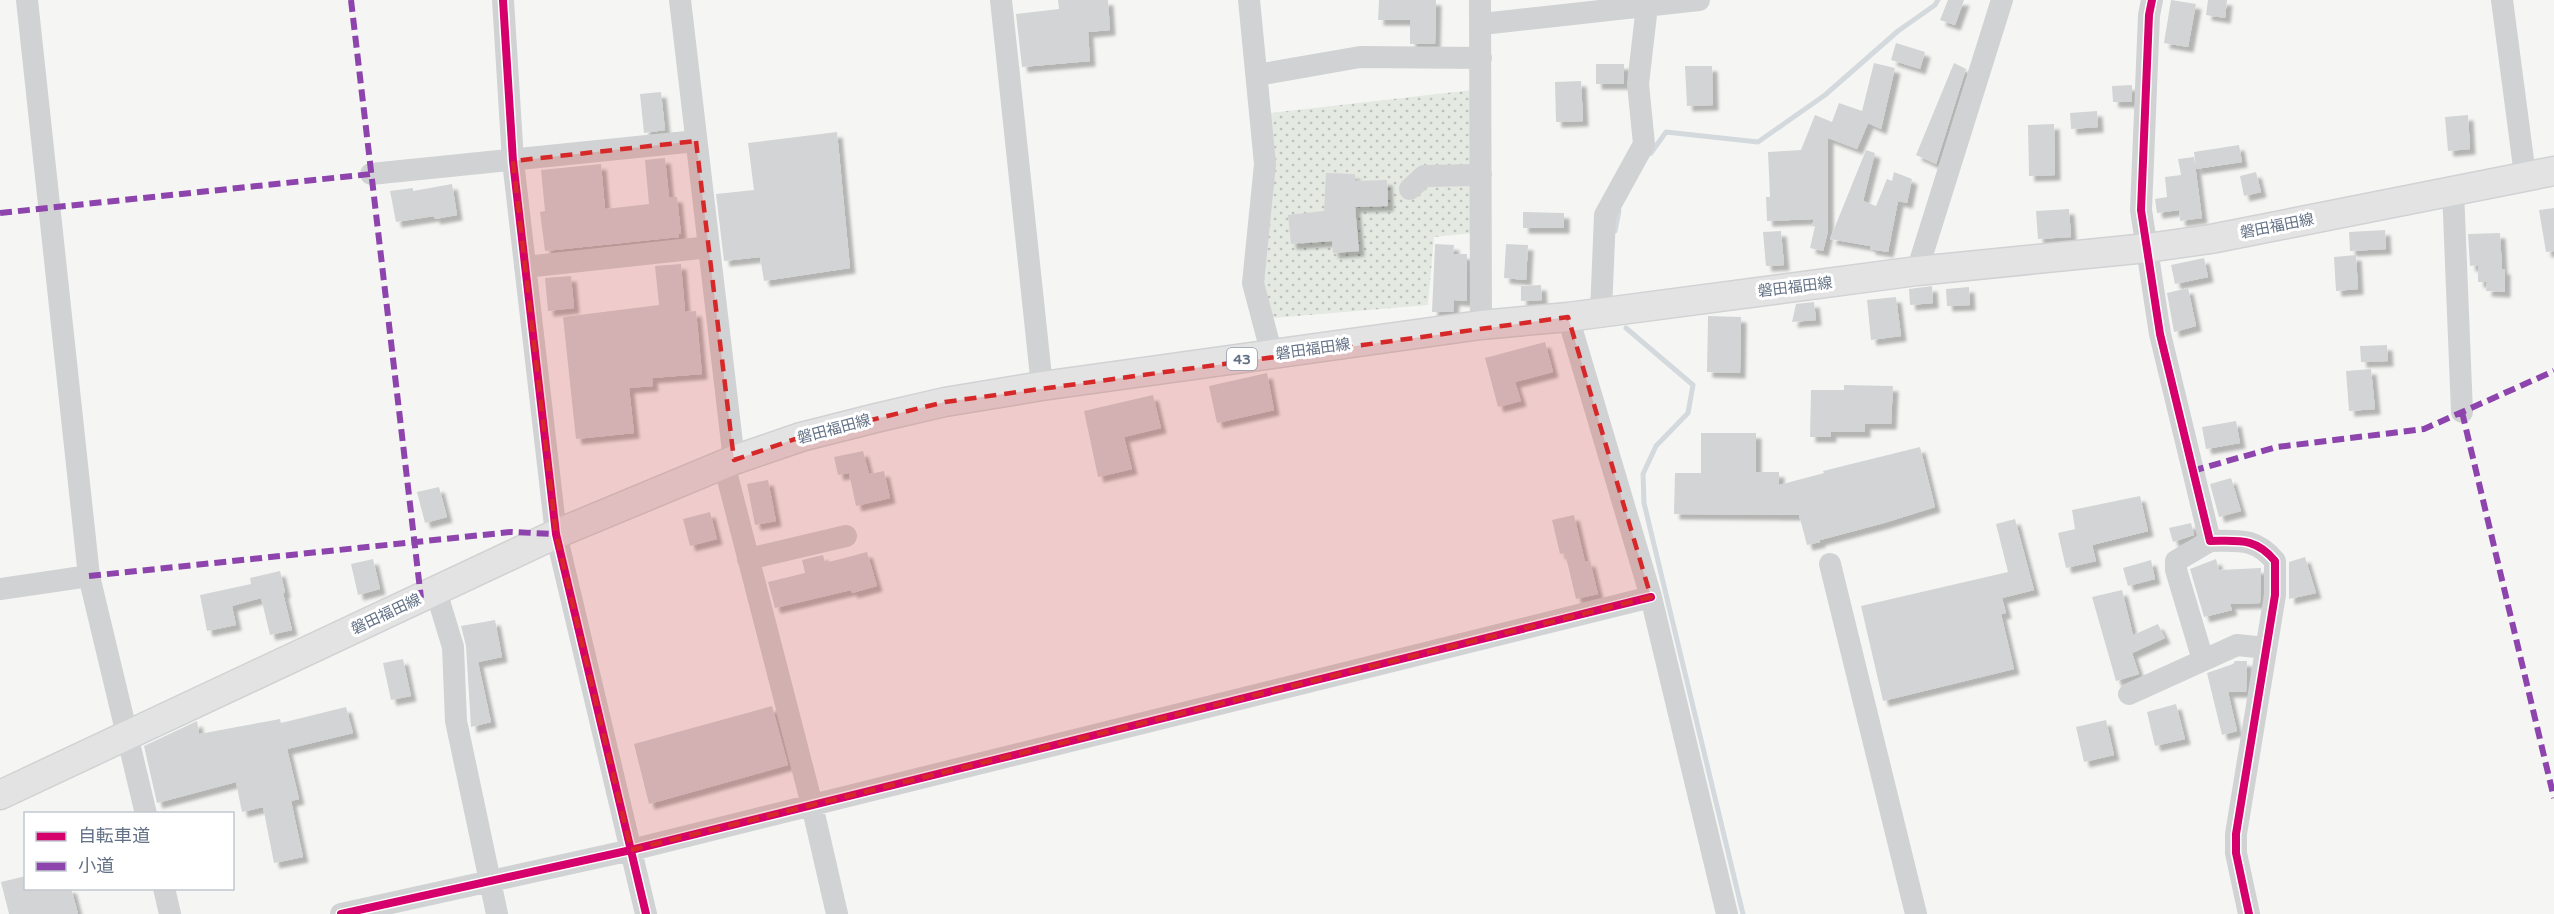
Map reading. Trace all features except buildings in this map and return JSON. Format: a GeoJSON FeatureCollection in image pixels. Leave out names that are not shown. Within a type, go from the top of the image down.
{"type":"FeatureCollection","features":[{"type":"Feature","properties":{"kind":"main road","name":"磐田福田線"},"geometry":{"type":"LineString","coordinates":[[0,795],[556,534],[729,462],[801,437],[876,418],[945,402],[1042,386],[1481,325],[1601,312],[1917,271],[2147,248],[2211,239],[2554,171]]}},
{"type":"Feature","properties":{"kind":"street"},"geometry":{"type":"LineString","coordinates":[[27,0],[89,576],[146,812]]}},
{"type":"Feature","properties":{"kind":"street"},"geometry":{"type":"LineString","coordinates":[[502,0],[513,161],[556,534],[646,914]]}},
{"type":"Feature","properties":{"kind":"street"},"geometry":{"type":"LineString","coordinates":[[680,0],[709,247],[729,462],[748,559],[812,805],[837,914]]}},
{"type":"Feature","properties":{"kind":"street"},"geometry":{"type":"LineString","coordinates":[[1001,0],[1042,386]]}},
{"type":"Feature","properties":{"kind":"street"},"geometry":{"type":"LineString","coordinates":[[1249,0],[1265,164],[1253,283],[1272,355]]}},
{"type":"Feature","properties":{"kind":"street"},"geometry":{"type":"LineString","coordinates":[[1480,0],[1482,24],[1481,325]]}},
{"type":"Feature","properties":{"kind":"street"},"geometry":{"type":"LineString","coordinates":[[1482,24],[1700,0]]}},
{"type":"Feature","properties":{"kind":"street"},"geometry":{"type":"LineString","coordinates":[[1917,271],[2002,0]]}},
{"type":"Feature","properties":{"kind":"street"},"geometry":{"type":"LineString","coordinates":[[2152,0],[2140,210],[2160,334],[2210,542]]}},
{"type":"Feature","properties":{"kind":"street"},"geometry":{"type":"LineString","coordinates":[[2502,0],[2525,176]]}},
{"type":"Feature","properties":{"kind":"street"},"geometry":{"type":"LineString","coordinates":[[1601,312],[1605,215],[1644,144],[1638,84],[1647,6]]}},
{"type":"Feature","properties":{"kind":"street"},"geometry":{"type":"LineString","coordinates":[[1257,75],[1360,57],[1481,58]]}},
{"type":"Feature","properties":{"kind":"street"},"geometry":{"type":"LineString","coordinates":[[371,174],[696,141]]}},
{"type":"Feature","properties":{"kind":"street"},"geometry":{"type":"LineString","coordinates":[[1410,189],[1424,176],[1481,175]]}},
{"type":"Feature","properties":{"kind":"street"},"geometry":{"type":"LineString","coordinates":[[2453,190],[2462,412]]}},
{"type":"Feature","properties":{"kind":"street"},"geometry":{"type":"LineString","coordinates":[[525,267],[709,247]]}},
{"type":"Feature","properties":{"kind":"street"},"geometry":{"type":"LineString","coordinates":[[1568,316],[1651,597],[1726,914]]}},
{"type":"Feature","properties":{"kind":"street"},"geometry":{"type":"LineString","coordinates":[[748,559],[846,536]]}},
{"type":"Feature","properties":{"kind":"street"},"geometry":{"type":"LineString","coordinates":[[2203,660],[2176,570],[2176,561],[2210,542],[2254,543],[2265,549],[2275,561],[2275,595],[2236,834],[2236,853],[2249,914]]}},
{"type":"Feature","properties":{"kind":"street"},"geometry":{"type":"LineString","coordinates":[[1830,564],[1916,914]]}},
{"type":"Feature","properties":{"kind":"street"},"geometry":{"type":"LineString","coordinates":[[0,589],[89,576]]}},
{"type":"Feature","properties":{"kind":"street"},"geometry":{"type":"LineString","coordinates":[[436,591],[453,647],[456,721],[497,914]]}},
{"type":"Feature","properties":{"kind":"street"},"geometry":{"type":"LineString","coordinates":[[341,914],[631,850],[1651,597]]}},
{"type":"Feature","properties":{"kind":"street"},"geometry":{"type":"LineString","coordinates":[[2129,694],[2237,645],[2266,648]]}},
{"type":"Feature","properties":{"kind":"street"},"geometry":{"type":"LineString","coordinates":[[164,890],[170,914]]}},
{"type":"Feature","properties":{"kind":"highlighted area"},"geometry":{"type":"Polygon","coordinates":[[[696,141],[734,460],[801,437],[945,402],[1568,317],[1651,597],[631,850],[556,534],[513,161],[696,141]]]}},
{"type":"Feature","properties":{"kind":"shaded area"},"geometry":{"type":"Polygon","coordinates":[[[1481,89],[1473,233],[1434,237],[1428,305],[1262,319],[1261,114],[1481,89]]]}},
{"type":"Feature","properties":{"kind":"waterway"},"geometry":{"type":"LineString","coordinates":[[1651,153],[1666,132],[1758,142],[1825,95],[1898,31],[1935,5],[1938,0]]}},
{"type":"Feature","properties":{"kind":"waterway"},"geometry":{"type":"LineString","coordinates":[[1615,231],[1619,211]]}},
{"type":"Feature","properties":{"kind":"waterway"},"geometry":{"type":"LineString","coordinates":[[1626,328],[1693,385],[1688,413],[1656,446],[1643,474],[1644,503],[1743,914]]}},
{"type":"Feature","properties":{"kind":"marked path"},"geometry":{"type":"LineString","coordinates":[[351,0],[421,598]]}},
{"type":"Feature","properties":{"kind":"marked path"},"geometry":{"type":"LineString","coordinates":[[0,213],[371,174]]}},
{"type":"Feature","properties":{"kind":"marked path"},"geometry":{"type":"LineString","coordinates":[[2192,471],[2277,447],[2424,429],[2554,371]]}},
{"type":"Feature","properties":{"kind":"marked path"},"geometry":{"type":"LineString","coordinates":[[2462,412],[2554,798]]}},
{"type":"Feature","properties":{"kind":"marked path"},"geometry":{"type":"LineString","coordinates":[[89,576],[511,532],[556,534]]}},
{"type":"Feature","properties":{"kind":"cycle path"},"geometry":{"type":"LineString","coordinates":[[503,0],[513,161],[556,534],[646,914]]}},
{"type":"Feature","properties":{"kind":"cycle path"},"geometry":{"type":"LineString","coordinates":[[2152,0],[2149,15],[2141,210],[2160,334],[2210,541],[2238,541],[2253,544],[2268,553],[2275,561],[2275,595],[2236,834],[2236,853],[2249,914]]}},
{"type":"Feature","properties":{"kind":"cycle path"},"geometry":{"type":"LineString","coordinates":[[341,914],[631,850],[1651,597]]}}]}
